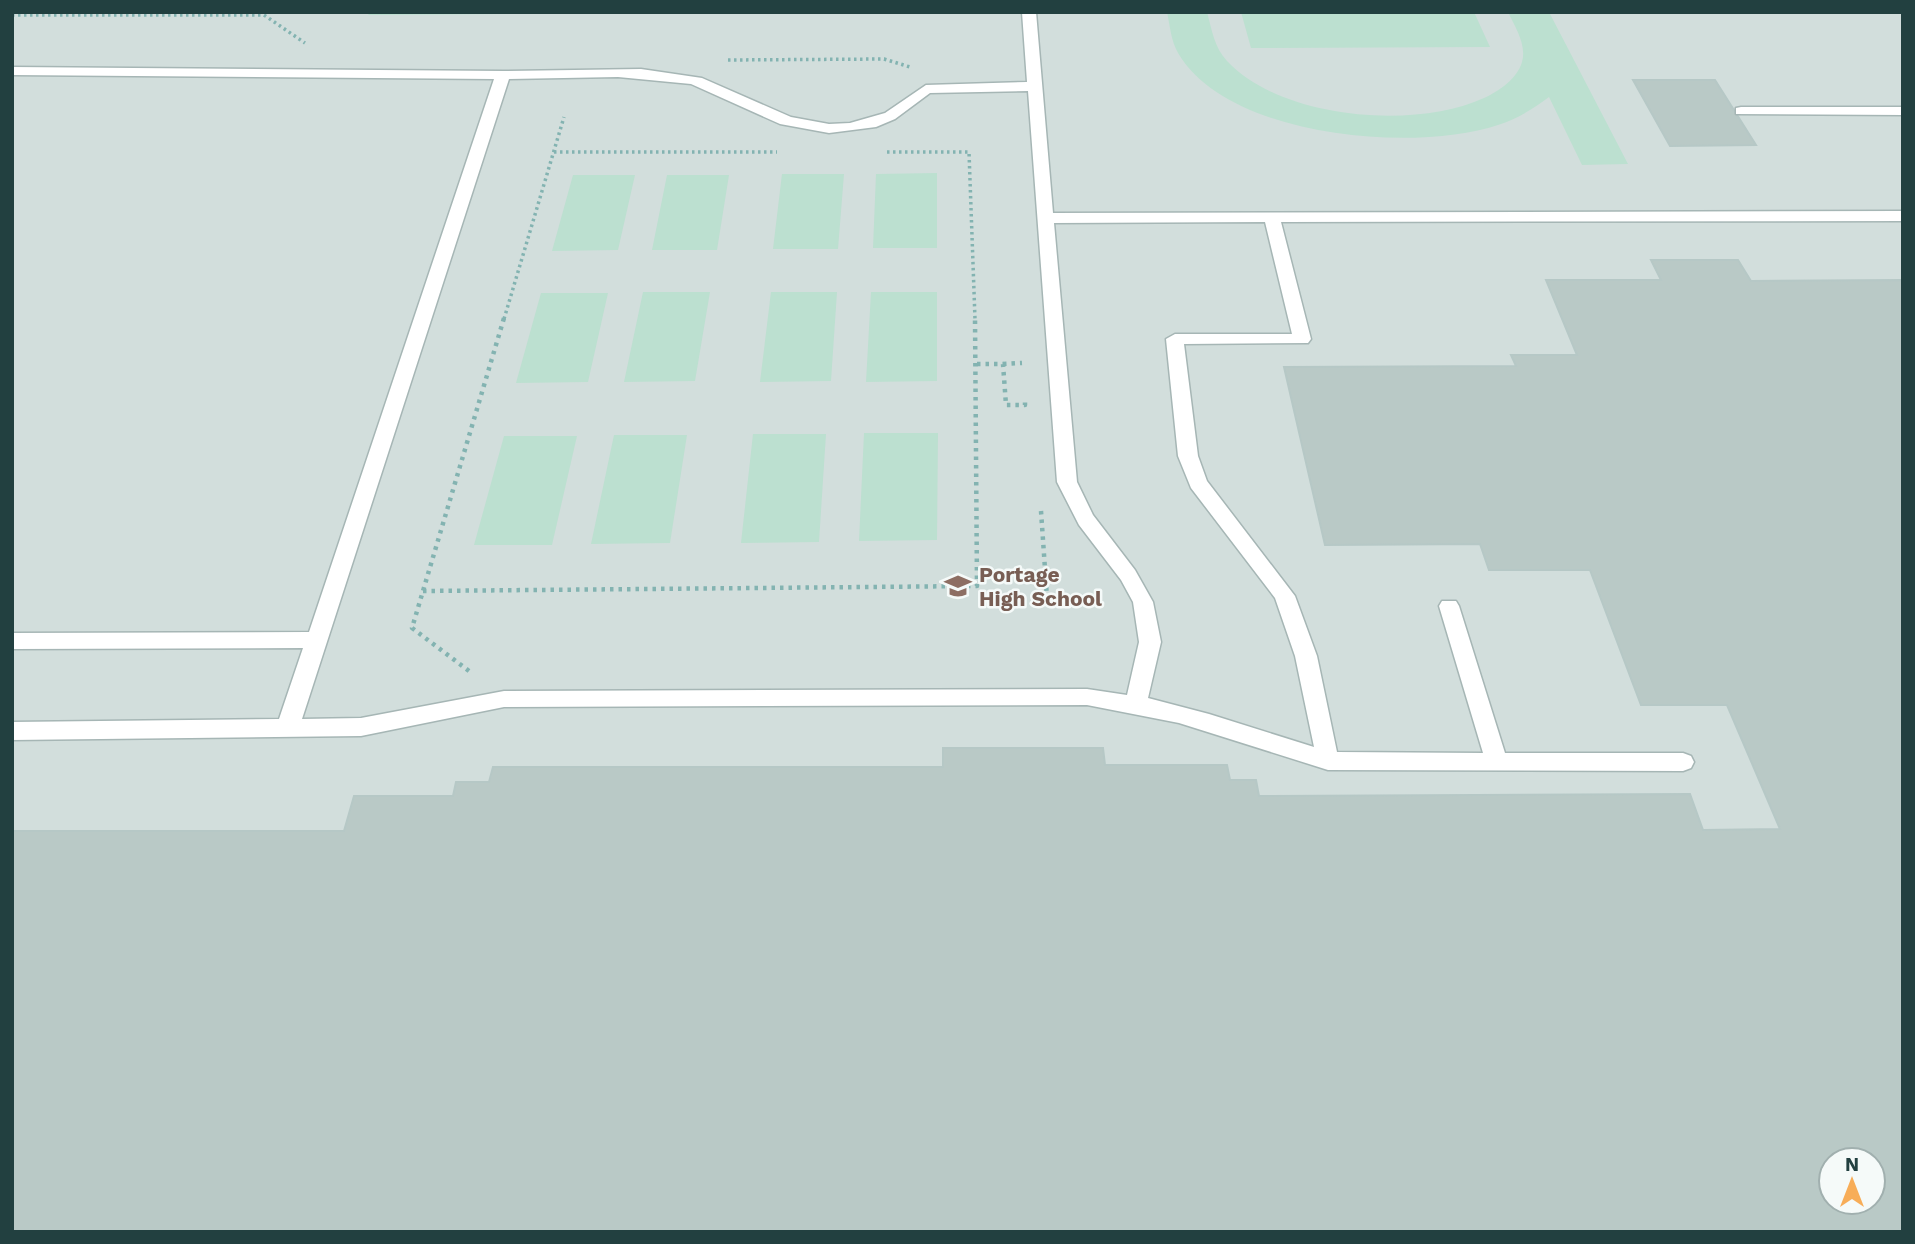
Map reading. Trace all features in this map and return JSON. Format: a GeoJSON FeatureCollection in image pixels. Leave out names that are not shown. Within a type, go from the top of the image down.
{"type":"FeatureCollection","features":[{"type":"Feature","properties":{"kind":"lane"},"geometry":{"type":"LineString","coordinates":[[1029,12],[1067,482],[1088,524],[1119,561],[1145,610],[1150,631],[1150,654],[1136,702]]}},
{"type":"Feature","properties":{"kind":"lane"},"geometry":{"type":"LineString","coordinates":[[12,71],[656,74],[686,78],[714,86],[790,122],[839,129],[882,121],[907,108],[926,89],[1035,86]]}},
{"type":"Feature","properties":{"kind":"lane"},"geometry":{"type":"LineString","coordinates":[[286,730],[503,75]]}},
{"type":"Feature","properties":{"kind":"lane"},"geometry":{"type":"LineString","coordinates":[[1741,111],[1903,111]]}},
{"type":"Feature","properties":{"kind":"lane"},"geometry":{"type":"LineString","coordinates":[[1046,218],[1903,216]]}},
{"type":"Feature","properties":{"kind":"lane"},"geometry":{"type":"LineString","coordinates":[[1272,217],[1302,339],[1175,340],[1188,456],[1198,483],[1284,596],[1306,656],[1328,761]]}},
{"type":"Feature","properties":{"kind":"lane"},"geometry":{"type":"LineString","coordinates":[[1449,606],[1497,762]]}},
{"type":"Feature","properties":{"kind":"lane"},"geometry":{"type":"LineString","coordinates":[[12,641],[316,640]]}},
{"type":"Feature","properties":{"kind":"lane"},"geometry":{"type":"LineString","coordinates":[[12,731],[286,730],[361,727],[406,721],[468,704],[504,699],[1087,697],[1136,702],[1210,721],[1328,761],[1683,762]]}},
{"type":"Feature","properties":{"kind":"path"},"geometry":{"type":"LineString","coordinates":[[12,15],[266,13],[306,44],[303,50]]}},
{"type":"Feature","properties":{"kind":"path"},"geometry":{"type":"LineString","coordinates":[[504,699],[412,628],[564,117]]}},
{"type":"Feature","properties":{"kind":"path"},"geometry":{"type":"LineString","coordinates":[[554,152],[789,152]]}},
{"type":"Feature","properties":{"kind":"path"},"geometry":{"type":"LineString","coordinates":[[423,591],[976,586],[977,364],[969,152],[886,152]]}},
{"type":"Feature","properties":{"kind":"path"},"geometry":{"type":"LineString","coordinates":[[1003,363],[1022,363]]}},
{"type":"Feature","properties":{"kind":"shaded area","name":"Portage High School"},"geometry":{"type":"Polygon","coordinates":[[[12,12],[1903,12],[1903,1232],[12,1232],[12,12]]]}},
{"type":"Feature","properties":{"kind":"green space"},"geometry":{"type":"Polygon","coordinates":[[[365,12],[841,12],[369,15],[365,12]]]}},
{"type":"Feature","properties":{"kind":"green space"},"geometry":{"type":"Polygon","coordinates":[[[1167,12],[1207,12],[1216,44],[1227,61],[1251,81],[1280,96],[1314,107],[1387,116],[1422,114],[1455,108],[1496,92],[1516,74],[1523,56],[1520,36],[1508,12],[1549,12],[1628,164],[1582,165],[1549,97],[1525,113],[1498,125],[1420,138],[1373,137],[1325,131],[1279,121],[1237,104],[1203,82],[1178,53],[1167,12]]]}},
{"type":"Feature","properties":{"kind":"green space"},"geometry":{"type":"Polygon","coordinates":[[[1241,12],[1474,12],[1490,47],[1251,48],[1241,12]]]}},
{"type":"Feature","properties":{"kind":"green space"},"geometry":{"type":"Polygon","coordinates":[[[937,173],[937,248],[873,248],[876,174],[937,173]]]}},
{"type":"Feature","properties":{"kind":"green space"},"geometry":{"type":"Polygon","coordinates":[[[782,174],[844,174],[838,249],[773,249],[782,174]]]}},
{"type":"Feature","properties":{"kind":"green space"},"geometry":{"type":"Polygon","coordinates":[[[573,175],[635,175],[618,250],[552,251],[573,175]]]}},
{"type":"Feature","properties":{"kind":"green space"},"geometry":{"type":"Polygon","coordinates":[[[667,175],[729,175],[717,250],[652,250],[667,175]]]}},
{"type":"Feature","properties":{"kind":"green space"},"geometry":{"type":"Polygon","coordinates":[[[643,292],[710,292],[695,381],[624,382],[643,292]]]}},
{"type":"Feature","properties":{"kind":"green space"},"geometry":{"type":"Polygon","coordinates":[[[771,292],[837,292],[831,381],[760,382],[771,292]]]}},
{"type":"Feature","properties":{"kind":"green space"},"geometry":{"type":"Polygon","coordinates":[[[871,292],[937,292],[937,381],[866,382],[871,292]]]}},
{"type":"Feature","properties":{"kind":"green space"},"geometry":{"type":"Polygon","coordinates":[[[541,293],[608,293],[588,382],[516,383],[541,293]]]}},
{"type":"Feature","properties":{"kind":"green space"},"geometry":{"type":"Polygon","coordinates":[[[864,433],[938,433],[937,540],[859,541],[864,433]]]}},
{"type":"Feature","properties":{"kind":"green space"},"geometry":{"type":"Polygon","coordinates":[[[753,434],[826,434],[819,542],[741,543],[753,434]]]}},
{"type":"Feature","properties":{"kind":"green space"},"geometry":{"type":"Polygon","coordinates":[[[614,435],[687,435],[670,543],[591,544],[614,435]]]}},
{"type":"Feature","properties":{"kind":"green space"},"geometry":{"type":"Polygon","coordinates":[[[504,436],[577,436],[552,545],[474,545],[504,436]]]}},
{"type":"Feature","properties":{"kind":"building"},"geometry":{"type":"Polygon","coordinates":[[[1633,80],[1715,80],[1756,145],[1670,146],[1633,80]]]}},
{"type":"Feature","properties":{"kind":"building"},"geometry":{"type":"Polygon","coordinates":[[[1651,260],[1738,260],[1751,281],[1903,280],[1903,1232],[12,1232],[12,831],[344,831],[354,796],[453,796],[456,782],[489,782],[493,767],[943,767],[943,748],[1103,748],[1105,765],[1227,765],[1230,780],[1256,780],[1259,796],[1690,794],[1703,830],[1780,829],[1727,705],[1641,705],[1590,570],[1489,570],[1480,544],[1325,545],[1284,367],[1516,366],[1511,355],[1577,355],[1546,280],[1661,280],[1651,260]]]}},
{"type":"Feature","properties":{"kind":"place","name":"Portage High School"},"geometry":{"type":"Point","coordinates":[958,586]}}]}
